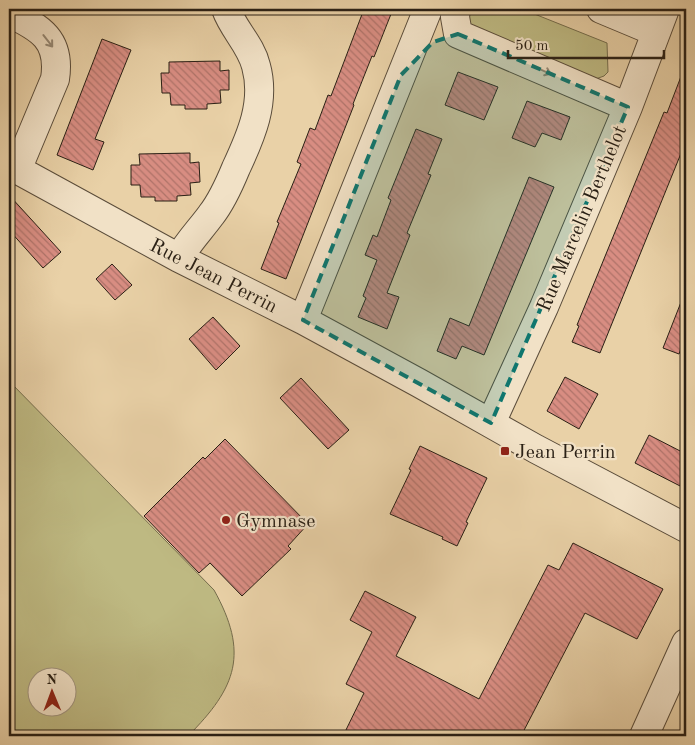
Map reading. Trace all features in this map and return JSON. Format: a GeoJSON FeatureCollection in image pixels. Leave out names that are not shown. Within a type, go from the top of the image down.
{"type":"FeatureCollection","features":[{"type":"Feature","properties":{"kind":"street"},"geometry":{"type":"LineString","coordinates":[[179,258],[223,197],[249,141],[258,108],[260,78],[256,63],[226,9]]}},
{"type":"Feature","properties":{"kind":"street"},"geometry":{"type":"LineString","coordinates":[[601,9],[660,20]]}},
{"type":"Feature","properties":{"kind":"street"},"geometry":{"type":"LineString","coordinates":[[9,13],[39,30],[52,43],[56,54],[57,67],[55,79],[13,168]]}},
{"type":"Feature","properties":{"kind":"street"},"geometry":{"type":"LineString","coordinates":[[302,320],[402,75],[424,16]]}},
{"type":"Feature","properties":{"kind":"street","name":"Rue Marcelin Berthelot"},"geometry":{"type":"LineString","coordinates":[[491,423],[544,307],[628,108],[660,20]]}},
{"type":"Feature","properties":{"kind":"street"},"geometry":{"type":"LineString","coordinates":[[402,75],[418,54],[457,21],[628,108]]}},
{"type":"Feature","properties":{"kind":"street","name":"Rue Jean Perrin"},"geometry":{"type":"LineString","coordinates":[[13,168],[179,258],[302,320],[536,449],[686,528]]}},
{"type":"Feature","properties":{"kind":"street"},"geometry":{"type":"LineString","coordinates":[[644,736],[686,643]]}},
{"type":"Feature","properties":{"kind":"highlighted area"},"geometry":{"type":"Polygon","coordinates":[[[458,34],[628,107],[491,423],[303,320],[401,75],[433,42],[458,34]]]}},
{"type":"Feature","properties":{"kind":"shaded area"},"geometry":{"type":"Polygon","coordinates":[[[461,9],[522,9],[607,43],[608,72],[604,76],[593,80],[471,32],[461,9]]]}},
{"type":"Feature","properties":{"kind":"shaded area"},"geometry":{"type":"Polygon","coordinates":[[[9,381],[214,590],[232,632],[234,651],[232,668],[227,685],[218,701],[188,736],[9,736],[9,381]]]}},
{"type":"Feature","properties":{"kind":"building"},"geometry":{"type":"Polygon","coordinates":[[[364,9],[393,9],[374,57],[372,56],[286,279],[261,269],[279,223],[277,222],[301,164],[297,162],[310,128],[315,130],[328,95],[331,96],[364,9]]]}},
{"type":"Feature","properties":{"kind":"building"},"geometry":{"type":"Polygon","coordinates":[[[102,39],[131,50],[95,139],[104,142],[93,170],[57,155],[102,39]]]}},
{"type":"Feature","properties":{"kind":"building"},"geometry":{"type":"Polygon","coordinates":[[[220,61],[220,71],[229,70],[229,90],[220,90],[221,103],[207,104],[207,109],[185,109],[185,105],[171,105],[170,93],[162,93],[161,73],[169,73],[169,62],[220,61]]]}},
{"type":"Feature","properties":{"kind":"building"},"geometry":{"type":"Polygon","coordinates":[[[685,66],[686,141],[600,353],[572,342],[579,326],[577,325],[664,112],[667,113],[685,66]]]}},
{"type":"Feature","properties":{"kind":"building"},"geometry":{"type":"Polygon","coordinates":[[[458,72],[498,87],[484,120],[445,105],[458,72]]]}},
{"type":"Feature","properties":{"kind":"building"},"geometry":{"type":"Polygon","coordinates":[[[527,101],[570,117],[561,140],[542,133],[535,147],[512,138],[527,101]]]}},
{"type":"Feature","properties":{"kind":"building"},"geometry":{"type":"Polygon","coordinates":[[[416,129],[442,139],[428,174],[431,175],[407,233],[410,235],[387,293],[399,297],[387,329],[358,317],[366,298],[363,296],[377,260],[365,255],[373,235],[377,237],[391,200],[388,198],[416,129]]]}},
{"type":"Feature","properties":{"kind":"building"},"geometry":{"type":"Polygon","coordinates":[[[190,153],[190,163],[199,162],[200,182],[190,183],[191,195],[177,196],[177,201],[155,201],[155,197],[141,197],[140,185],[131,185],[131,165],[140,165],[139,154],[190,153]]]}},
{"type":"Feature","properties":{"kind":"building"},"geometry":{"type":"Polygon","coordinates":[[[529,177],[554,187],[484,355],[462,346],[456,359],[437,351],[450,318],[469,326],[529,177]]]}},
{"type":"Feature","properties":{"kind":"building"},"geometry":{"type":"Polygon","coordinates":[[[9,195],[61,252],[43,268],[9,230],[9,195]]]}},
{"type":"Feature","properties":{"kind":"building"},"geometry":{"type":"Polygon","coordinates":[[[112,264],[132,285],[115,300],[96,279],[112,264]]]}},
{"type":"Feature","properties":{"kind":"building"},"geometry":{"type":"Polygon","coordinates":[[[685,292],[686,335],[679,354],[663,348],[685,292]]]}},
{"type":"Feature","properties":{"kind":"building"},"geometry":{"type":"Polygon","coordinates":[[[213,317],[240,346],[216,370],[189,339],[213,317]]]}},
{"type":"Feature","properties":{"kind":"building"},"geometry":{"type":"Polygon","coordinates":[[[565,377],[598,394],[579,429],[547,411],[565,377]]]}},
{"type":"Feature","properties":{"kind":"building"},"geometry":{"type":"Polygon","coordinates":[[[301,378],[349,430],[328,449],[280,398],[301,378]]]}},
{"type":"Feature","properties":{"kind":"building"},"geometry":{"type":"Polygon","coordinates":[[[649,435],[686,454],[686,489],[635,463],[649,435]]]}},
{"type":"Feature","properties":{"kind":"building","name":"Gymnase"},"geometry":{"type":"Polygon","coordinates":[[[225,439],[308,524],[288,546],[291,549],[242,596],[210,563],[199,573],[144,516],[203,457],[205,459],[225,439]]]}},
{"type":"Feature","properties":{"kind":"building"},"geometry":{"type":"Polygon","coordinates":[[[420,446],[487,478],[457,546],[442,539],[443,537],[390,514],[420,446]]]}},
{"type":"Feature","properties":{"kind":"building"},"geometry":{"type":"Polygon","coordinates":[[[573,543],[663,589],[637,639],[585,613],[521,736],[343,736],[364,693],[346,684],[372,632],[350,620],[365,591],[416,617],[396,656],[479,699],[548,565],[559,570],[573,543]]]}},
{"type":"Feature","properties":{"kind":"place","name":"Jean Perrin"},"geometry":{"type":"Point","coordinates":[505,451]}},
{"type":"Feature","properties":{"kind":"place","name":"Gymnase"},"geometry":{"type":"Point","coordinates":[226,520]}}]}
